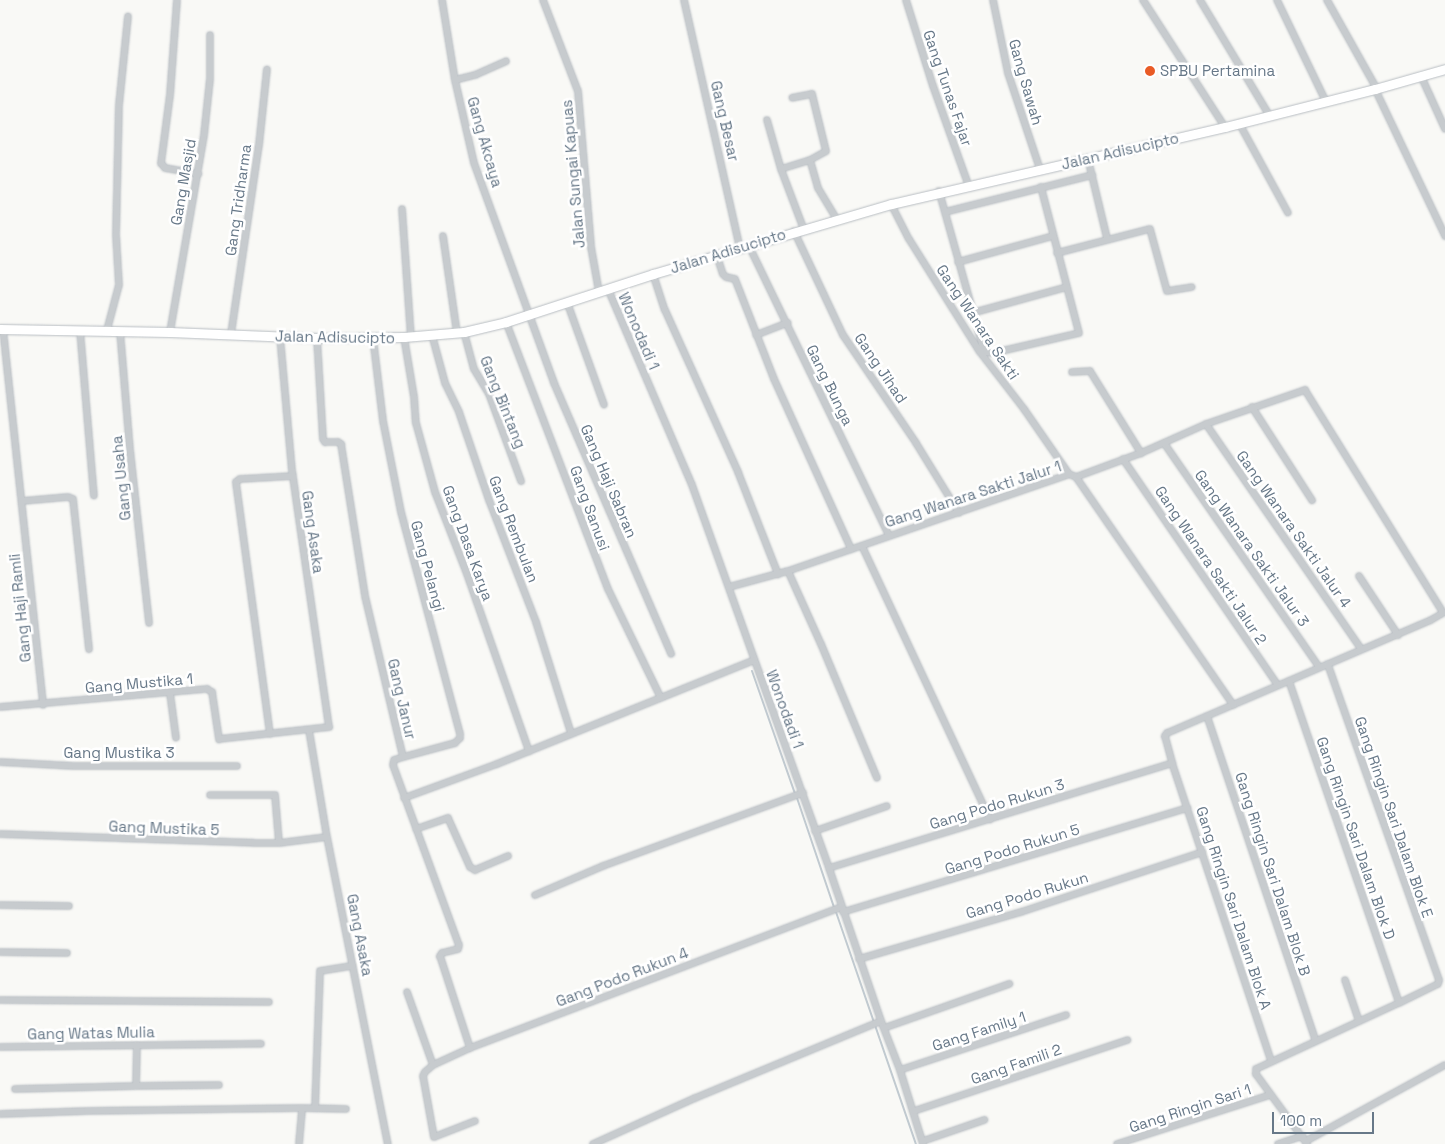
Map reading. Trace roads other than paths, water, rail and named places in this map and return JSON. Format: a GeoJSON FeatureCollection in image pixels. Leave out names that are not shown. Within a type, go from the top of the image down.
{"type":"FeatureCollection","features":[{"type":"Feature","properties":{"kind":"main road","name":"Jalan Adisucipto"},"geometry":{"type":"LineString","coordinates":[[2,329],[107,330],[317,338],[432,336],[461,332],[506,322],[794,231],[804,230],[939,191],[1224,127],[1376,89],[1445,69]]}},
{"type":"Feature","properties":{"kind":"street"},"geometry":{"type":"LineString","coordinates":[[178,0],[170,94],[161,163],[164,168],[198,174]]}},
{"type":"Feature","properties":{"kind":"street","name":"Gang Akcaya"},"geometry":{"type":"LineString","coordinates":[[442,0],[455,80],[474,162],[531,314]]}},
{"type":"Feature","properties":{"kind":"street","name":"Jalan Sungai Kapuas"},"geometry":{"type":"LineString","coordinates":[[543,0],[578,91],[591,247],[604,290]]}},
{"type":"Feature","properties":{"kind":"street","name":"Gang Besar"},"geometry":{"type":"LineString","coordinates":[[684,0],[740,248]]}},
{"type":"Feature","properties":{"kind":"street","name":"Gang Tunas Fajar"},"geometry":{"type":"LineString","coordinates":[[906,0],[933,86],[968,184]]}},
{"type":"Feature","properties":{"kind":"street","name":"Gang Sawah"},"geometry":{"type":"LineString","coordinates":[[993,0],[1008,73],[1040,169]]}},
{"type":"Feature","properties":{"kind":"street"},"geometry":{"type":"LineString","coordinates":[[1142,0],[1224,127]]}},
{"type":"Feature","properties":{"kind":"street"},"geometry":{"type":"LineString","coordinates":[[1200,0],[1269,115]]}},
{"type":"Feature","properties":{"kind":"street"},"geometry":{"type":"LineString","coordinates":[[1277,0],[1326,102]]}},
{"type":"Feature","properties":{"kind":"street"},"geometry":{"type":"LineString","coordinates":[[1327,0],[1376,89],[1445,236]]}},
{"type":"Feature","properties":{"kind":"street"},"geometry":{"type":"LineString","coordinates":[[107,330],[119,284],[116,235],[119,104],[128,16]]}},
{"type":"Feature","properties":{"kind":"street","name":"Gang Masjid"},"geometry":{"type":"LineString","coordinates":[[170,332],[198,174],[208,100],[210,35]]}},
{"type":"Feature","properties":{"kind":"street"},"geometry":{"type":"LineString","coordinates":[[455,80],[475,75],[506,61]]}},
{"type":"Feature","properties":{"kind":"street","name":"Gang Tridharma"},"geometry":{"type":"LineString","coordinates":[[231,334],[259,145],[266,69]]}},
{"type":"Feature","properties":{"kind":"street"},"geometry":{"type":"LineString","coordinates":[[1421,76],[1445,128]]}},
{"type":"Feature","properties":{"kind":"street"},"geometry":{"type":"LineString","coordinates":[[781,169],[810,160],[826,150],[812,94],[792,98]]}},
{"type":"Feature","properties":{"kind":"street"},"geometry":{"type":"LineString","coordinates":[[766,120],[781,169],[804,230]]}},
{"type":"Feature","properties":{"kind":"street"},"geometry":{"type":"LineString","coordinates":[[1239,123],[1288,213]]}},
{"type":"Feature","properties":{"kind":"street"},"geometry":{"type":"LineString","coordinates":[[1088,159],[1107,238]]}},
{"type":"Feature","properties":{"kind":"street"},"geometry":{"type":"LineString","coordinates":[[810,160],[818,188],[837,220]]}},
{"type":"Feature","properties":{"kind":"street"},"geometry":{"type":"LineString","coordinates":[[945,212],[1092,175]]}},
{"type":"Feature","properties":{"kind":"street"},"geometry":{"type":"LineString","coordinates":[[939,191],[972,313],[984,351],[989,353],[1078,334],[1041,187]]}},
{"type":"Feature","properties":{"kind":"street","name":"Gang Wanara Sakti"},"geometry":{"type":"LineString","coordinates":[[891,204],[909,239],[980,352],[1024,409],[1069,474]]}},
{"type":"Feature","properties":{"kind":"street","name":"Gang Dasa Karya"},"geometry":{"type":"LineString","coordinates":[[402,209],[407,337],[416,423],[436,492],[529,751]]}},
{"type":"Feature","properties":{"kind":"street"},"geometry":{"type":"LineString","coordinates":[[1057,253],[1107,238],[1152,230],[1167,291],[1192,287]]}},
{"type":"Feature","properties":{"kind":"street","name":"Gang Jihad"},"geometry":{"type":"LineString","coordinates":[[794,231],[843,335],[916,443],[959,513]]}},
{"type":"Feature","properties":{"kind":"street","name":"Gang Bintang"},"geometry":{"type":"LineString","coordinates":[[443,236],[461,332],[474,369],[489,394],[521,481]]}},
{"type":"Feature","properties":{"kind":"street"},"geometry":{"type":"LineString","coordinates":[[958,262],[1053,236]]}},
{"type":"Feature","properties":{"kind":"street","name":"Gang Bunga"},"geometry":{"type":"LineString","coordinates":[[749,246],[788,323],[889,535]]}},
{"type":"Feature","properties":{"kind":"street"},"geometry":{"type":"LineString","coordinates":[[717,256],[723,274],[726,277],[735,279],[756,335],[851,549]]}},
{"type":"Feature","properties":{"kind":"street"},"geometry":{"type":"LineString","coordinates":[[653,274],[665,310],[738,472],[778,574]]}},
{"type":"Feature","properties":{"kind":"street"},"geometry":{"type":"LineString","coordinates":[[972,313],[1067,288]]}},
{"type":"Feature","properties":{"kind":"street","name":"Wonodadi 1"},"geometry":{"type":"LineString","coordinates":[[604,290],[692,485],[829,868],[882,1024],[900,1070],[923,1143]]}},
{"type":"Feature","properties":{"kind":"street"},"geometry":{"type":"LineString","coordinates":[[567,302],[604,405]]}},
{"type":"Feature","properties":{"kind":"street","name":"Gang Haji Sabran"},"geometry":{"type":"LineString","coordinates":[[531,314],[554,383],[670,654]]}},
{"type":"Feature","properties":{"kind":"street","name":"Gang Sanusi"},"geometry":{"type":"LineString","coordinates":[[506,322],[602,575],[661,698]]}},
{"type":"Feature","properties":{"kind":"street"},"geometry":{"type":"LineString","coordinates":[[756,335],[788,323]]}},
{"type":"Feature","properties":{"kind":"street","name":"Gang Haji Ramli"},"geometry":{"type":"LineString","coordinates":[[2,329],[43,705]]}},
{"type":"Feature","properties":{"kind":"street"},"geometry":{"type":"LineString","coordinates":[[80,330],[94,495]]}},
{"type":"Feature","properties":{"kind":"street","name":"Gang Usaha"},"geometry":{"type":"LineString","coordinates":[[120,331],[130,450],[149,623]]}},
{"type":"Feature","properties":{"kind":"street","name":"Gang Rembulan"},"geometry":{"type":"LineString","coordinates":[[432,336],[445,383],[459,412],[489,500],[536,622],[572,733]]}},
{"type":"Feature","properties":{"kind":"street","name":"Gang Asaka"},"geometry":{"type":"LineString","coordinates":[[280,337],[293,476],[330,723],[328,727]]}},
{"type":"Feature","properties":{"kind":"street","name":"Gang Janur"},"geometry":{"type":"LineString","coordinates":[[317,338],[324,439],[325,442],[338,442],[341,444],[365,596],[403,757],[393,762],[404,798],[459,945],[458,949],[442,953],[440,956],[470,1048]]}},
{"type":"Feature","properties":{"kind":"street","name":"Gang Pelangi"},"geometry":{"type":"LineString","coordinates":[[373,338],[383,422],[401,512],[460,734],[460,738],[455,743],[403,757]]}},
{"type":"Feature","properties":{"kind":"street"},"geometry":{"type":"LineString","coordinates":[[1072,372],[1090,370],[1141,453]]}},
{"type":"Feature","properties":{"kind":"street"},"geometry":{"type":"LineString","coordinates":[[1076,477],[1141,453],[1206,424],[1299,390],[1306,390],[1443,613],[1398,635],[1361,649],[1207,716]]}},
{"type":"Feature","properties":{"kind":"street"},"geometry":{"type":"LineString","coordinates":[[1252,407],[1312,500]]}},
{"type":"Feature","properties":{"kind":"street","name":"Gang Wanara Sakti Jalur 4"},"geometry":{"type":"LineString","coordinates":[[1206,424],[1361,649]]}},
{"type":"Feature","properties":{"kind":"street","name":"Gang Wanara Sakti Jalur 3"},"geometry":{"type":"LineString","coordinates":[[1164,442],[1319,667]]}},
{"type":"Feature","properties":{"kind":"street","name":"Gang Wanara Sakti Jalur 2"},"geometry":{"type":"LineString","coordinates":[[1123,459],[1278,685]]}},
{"type":"Feature","properties":{"kind":"street","name":"Gang Wanara Sakti Jalur 1"},"geometry":{"type":"LineString","coordinates":[[729,587],[788,571],[1069,474],[1076,477],[1233,705]]}},
{"type":"Feature","properties":{"kind":"street"},"geometry":{"type":"LineString","coordinates":[[270,734],[236,482],[240,478],[293,476]]}},
{"type":"Feature","properties":{"kind":"street"},"geometry":{"type":"LineString","coordinates":[[22,501],[73,499],[89,649]]}},
{"type":"Feature","properties":{"kind":"street"},"geometry":{"type":"LineString","coordinates":[[862,546],[990,819]]}},
{"type":"Feature","properties":{"kind":"street"},"geometry":{"type":"LineString","coordinates":[[788,571],[877,778]]}},
{"type":"Feature","properties":{"kind":"street"},"geometry":{"type":"LineString","coordinates":[[1359,576],[1398,635]]}},
{"type":"Feature","properties":{"kind":"street"},"geometry":{"type":"LineString","coordinates":[[404,798],[529,751],[754,660]]}},
{"type":"Feature","properties":{"kind":"street","name":"Gang Ringin Sari Dalam Blok E"},"geometry":{"type":"LineString","coordinates":[[1328,664],[1438,978],[1438,984],[1399,1003]]}},
{"type":"Feature","properties":{"kind":"street","name":"Gang Ringin Sari Dalam Blok D"},"geometry":{"type":"LineString","coordinates":[[1289,681],[1399,1003]]}},
{"type":"Feature","properties":{"kind":"street","name":"Gang Mustika 1"},"geometry":{"type":"LineString","coordinates":[[0,707],[43,705],[207,689],[212,692],[219,739],[328,727]]}},
{"type":"Feature","properties":{"kind":"street"},"geometry":{"type":"LineString","coordinates":[[170,693],[176,738]]}},
{"type":"Feature","properties":{"kind":"street","name":"Gang Ringin Sari Dalam Blok A"},"geometry":{"type":"LineString","coordinates":[[1207,716],[1167,733],[1166,742],[1271,1061]]}},
{"type":"Feature","properties":{"kind":"street","name":"Gang Ringin Sari Dalam Blok B"},"geometry":{"type":"LineString","coordinates":[[1207,716],[1316,1040]]}},
{"type":"Feature","properties":{"kind":"street","name":"Gang Asaka"},"geometry":{"type":"LineString","coordinates":[[309,730],[388,1144]]}},
{"type":"Feature","properties":{"kind":"street","name":"Gang Mustika 3"},"geometry":{"type":"LineString","coordinates":[[0,762],[74,766],[237,766]]}},
{"type":"Feature","properties":{"kind":"street","name":"Gang Podo Rukun 3"},"geometry":{"type":"LineString","coordinates":[[829,868],[1172,763]]}},
{"type":"Feature","properties":{"kind":"street"},"geometry":{"type":"LineString","coordinates":[[535,895],[604,866],[802,793]]}},
{"type":"Feature","properties":{"kind":"street"},"geometry":{"type":"LineString","coordinates":[[210,795],[275,795],[279,843]]}},
{"type":"Feature","properties":{"kind":"street"},"geometry":{"type":"LineString","coordinates":[[815,831],[888,806]]}},
{"type":"Feature","properties":{"kind":"street","name":"Gang Podo Rukun 5"},"geometry":{"type":"LineString","coordinates":[[842,909],[1188,808]]}},
{"type":"Feature","properties":{"kind":"street"},"geometry":{"type":"LineString","coordinates":[[416,829],[448,818],[470,867],[475,870],[508,856]]}},
{"type":"Feature","properties":{"kind":"street","name":"Gang Mustika 5"},"geometry":{"type":"LineString","coordinates":[[0,834],[279,843],[328,837]]}},
{"type":"Feature","properties":{"kind":"street","name":"Gang Podo Rukun"},"geometry":{"type":"LineString","coordinates":[[859,959],[1021,912],[1202,852]]}},
{"type":"Feature","properties":{"kind":"street"},"geometry":{"type":"LineString","coordinates":[[0,905],[69,906]]}},
{"type":"Feature","properties":{"kind":"street","name":"Gang Podo Rukun 4"},"geometry":{"type":"LineString","coordinates":[[433,1065],[470,1048],[821,914],[842,909]]}},
{"type":"Feature","properties":{"kind":"street"},"geometry":{"type":"LineString","coordinates":[[0,952],[67,954]]}},
{"type":"Feature","properties":{"kind":"street"},"geometry":{"type":"LineString","coordinates":[[314,1108],[320,971],[354,966]]}},
{"type":"Feature","properties":{"kind":"street"},"geometry":{"type":"LineString","coordinates":[[1345,980],[1359,1021]]}},
{"type":"Feature","properties":{"kind":"street"},"geometry":{"type":"LineString","coordinates":[[592,1144],[695,1098],[862,1029],[1009,984]]}},
{"type":"Feature","properties":{"kind":"street"},"geometry":{"type":"LineString","coordinates":[[407,992],[433,1065],[423,1076],[434,1136],[475,1121]]}},
{"type":"Feature","properties":{"kind":"street"},"geometry":{"type":"LineString","coordinates":[[0,1000],[269,1002]]}},
{"type":"Feature","properties":{"kind":"street"},"geometry":{"type":"LineString","coordinates":[[1303,1139],[1255,1072],[1258,1066],[1399,1003]]}},
{"type":"Feature","properties":{"kind":"street","name":"Gang Family 1"},"geometry":{"type":"LineString","coordinates":[[900,1070],[1066,1015]]}},
{"type":"Feature","properties":{"kind":"street","name":"Gang Famili 2"},"geometry":{"type":"LineString","coordinates":[[914,1111],[1127,1040]]}},
{"type":"Feature","properties":{"kind":"street","name":"Gang Watas Mulia"},"geometry":{"type":"LineString","coordinates":[[0,1048],[262,1044]]}},
{"type":"Feature","properties":{"kind":"street"},"geometry":{"type":"LineString","coordinates":[[136,1086],[137,1045]]}},
{"type":"Feature","properties":{"kind":"street"},"geometry":{"type":"LineString","coordinates":[[1278,1144],[1303,1139],[1445,1065]]}},
{"type":"Feature","properties":{"kind":"street"},"geometry":{"type":"LineString","coordinates":[[15,1089],[219,1085]]}},
{"type":"Feature","properties":{"kind":"street","name":"Gang Ringin Sari 1"},"geometry":{"type":"LineString","coordinates":[[1117,1144],[1270,1095]]}},
{"type":"Feature","properties":{"kind":"street"},"geometry":{"type":"LineString","coordinates":[[299,1144],[302,1108]]}},
{"type":"Feature","properties":{"kind":"street"},"geometry":{"type":"LineString","coordinates":[[0,1114],[87,1110],[346,1109]]}},
{"type":"Feature","properties":{"kind":"street"},"geometry":{"type":"LineString","coordinates":[[923,1143],[984,1120]]}},
{"type":"Feature","properties":{"kind":"waterway"},"geometry":{"type":"LineString","coordinates":[[752,671],[795,794]]}},
{"type":"Feature","properties":{"kind":"waterway"},"geometry":{"type":"LineString","coordinates":[[797,798],[834,907]]}},
{"type":"Feature","properties":{"kind":"waterway"},"geometry":{"type":"LineString","coordinates":[[836,912],[916,1144]]}},
{"type":"Feature","properties":{"kind":"place","name":"SPBU Pertamina"},"geometry":{"type":"Point","coordinates":[1150,71]}}]}
